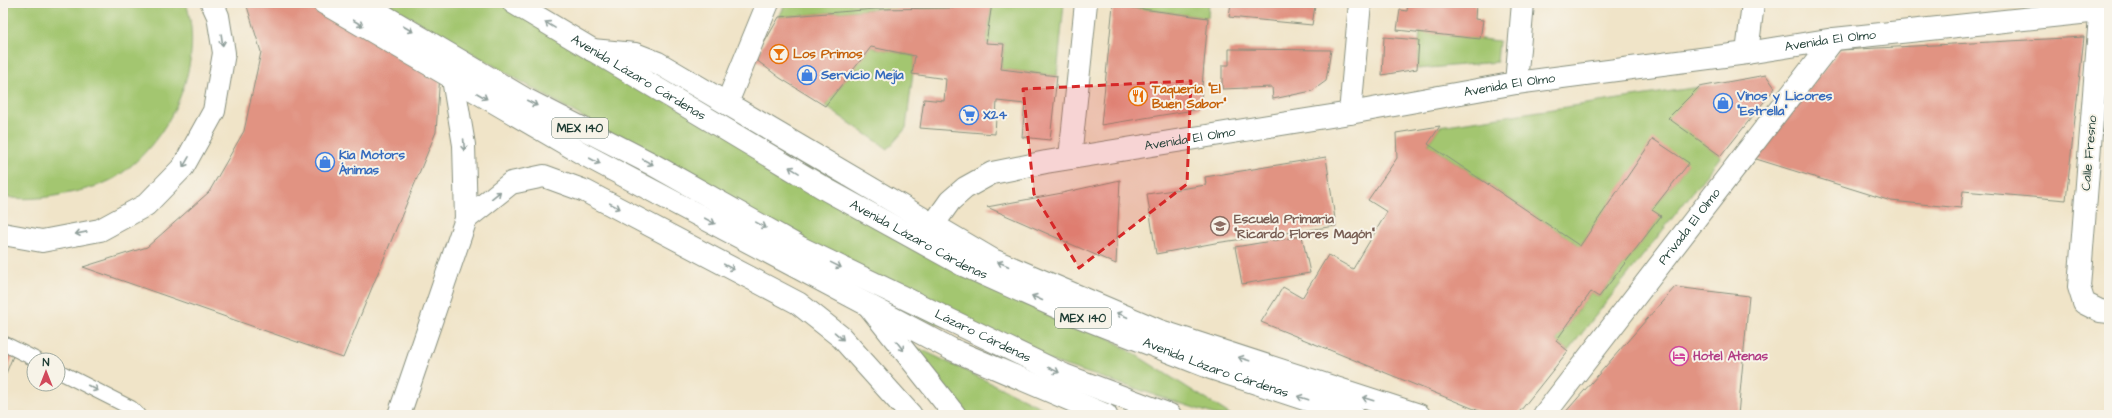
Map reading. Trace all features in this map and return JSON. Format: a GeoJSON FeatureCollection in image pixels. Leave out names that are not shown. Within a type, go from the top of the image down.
{"type":"FeatureCollection","features":[{"type":"Feature","properties":{"kind":"main road"},"geometry":{"type":"LineString","coordinates":[[3,234],[42,241],[100,230],[146,205],[183,167],[214,111],[224,53],[218,16],[212,3]]}},
{"type":"Feature","properties":{"kind":"main road"},"geometry":{"type":"LineString","coordinates":[[324,3],[585,155],[951,349],[1106,415]]}},
{"type":"Feature","properties":{"kind":"main road","name":"Lázaro Cárdenas"},"geometry":{"type":"LineString","coordinates":[[362,3],[525,99],[650,163],[801,248],[1064,375],[1170,415]]}},
{"type":"Feature","properties":{"kind":"main road","name":"Avenida Lázaro Cárdenas"},"geometry":{"type":"LineString","coordinates":[[514,3],[827,190],[963,265],[1068,312],[1211,368],[1353,415]]}},
{"type":"Feature","properties":{"kind":"main road"},"geometry":{"type":"LineString","coordinates":[[727,103],[768,3]]}},
{"type":"Feature","properties":{"kind":"main road"},"geometry":{"type":"LineString","coordinates":[[1070,158],[1086,3]]}},
{"type":"Feature","properties":{"kind":"main road"},"geometry":{"type":"LineString","coordinates":[[1350,113],[1360,3]]}},
{"type":"Feature","properties":{"kind":"main road"},"geometry":{"type":"LineString","coordinates":[[1516,83],[1523,3]]}},
{"type":"Feature","properties":{"kind":"main road"},"geometry":{"type":"LineString","coordinates":[[1747,53],[1753,3]]}},
{"type":"Feature","properties":{"kind":"main road","name":"Avenida El Olmo"},"geometry":{"type":"LineString","coordinates":[[933,225],[950,201],[960,192],[992,174],[1070,158],[1350,113],[1516,83],[1747,53],[1834,38],[2104,8]]}},
{"type":"Feature","properties":{"kind":"main road","name":"Calle Fresno"},"geometry":{"type":"LineString","coordinates":[[2104,8],[2079,287],[2084,303],[2100,311],[2109,312]]}},
{"type":"Feature","properties":{"kind":"main road","name":"Privada El Olmo"},"geometry":{"type":"LineString","coordinates":[[1544,415],[1834,38]]}},
{"type":"Feature","properties":{"kind":"main road"},"geometry":{"type":"LineString","coordinates":[[592,50],[641,56],[658,63],[993,260],[1160,331],[1397,412],[1419,415]]}},
{"type":"Feature","properties":{"kind":"main road"},"geometry":{"type":"LineString","coordinates":[[399,415],[466,219],[464,145],[453,78]]}},
{"type":"Feature","properties":{"kind":"main road"},"geometry":{"type":"LineString","coordinates":[[466,219],[511,183],[544,176],[585,191],[798,303],[841,337],[911,415]]}},
{"type":"Feature","properties":{"kind":"main road"},"geometry":{"type":"LineString","coordinates":[[868,305],[955,415]]}},
{"type":"Feature","properties":{"kind":"lane"},"geometry":{"type":"LineString","coordinates":[[3,343],[26,354]]}},
{"type":"Feature","properties":{"kind":"lane"},"geometry":{"type":"LineString","coordinates":[[66,375],[132,408],[138,415]]}},
{"type":"Feature","properties":{"kind":"highlighted area"},"geometry":{"type":"Polygon","coordinates":[[[1191,81],[1187,184],[1079,268],[1034,194],[1023,89],[1191,81]]]}},
{"type":"Feature","properties":{"kind":"green space"},"geometry":{"type":"Polygon","coordinates":[[[3,3],[186,3],[191,27],[191,51],[187,75],[179,99],[168,122],[153,142],[137,161],[118,176],[97,186],[60,195],[24,199],[3,196],[3,3]]]}},
{"type":"Feature","properties":{"kind":"green space"},"geometry":{"type":"Polygon","coordinates":[[[386,3],[522,3],[715,113],[922,220],[1231,415],[1216,415],[904,313],[789,237],[386,3]]]}},
{"type":"Feature","properties":{"kind":"green space"},"geometry":{"type":"Polygon","coordinates":[[[786,3],[955,3],[954,8],[875,9],[779,17],[786,3]]]}},
{"type":"Feature","properties":{"kind":"green space"},"geometry":{"type":"Polygon","coordinates":[[[992,3],[1064,3],[1057,76],[1001,69],[1004,44],[986,43],[992,3]]]}},
{"type":"Feature","properties":{"kind":"green space"},"geometry":{"type":"Polygon","coordinates":[[[1113,3],[1209,3],[1208,18],[1113,5],[1113,3]]]}},
{"type":"Feature","properties":{"kind":"green space"},"geometry":{"type":"Polygon","coordinates":[[[1420,32],[1499,41],[1497,62],[1417,69],[1420,32]]]}},
{"type":"Feature","properties":{"kind":"green space"},"geometry":{"type":"Polygon","coordinates":[[[871,47],[915,56],[906,128],[888,149],[825,106],[871,47]]]}},
{"type":"Feature","properties":{"kind":"green space"},"geometry":{"type":"Polygon","coordinates":[[[1699,87],[1669,118],[1721,156],[1568,351],[1556,341],[1591,292],[1599,297],[1661,216],[1652,210],[1688,164],[1637,164],[1580,246],[1428,144],[1440,126],[1699,87]]]}},
{"type":"Feature","properties":{"kind":"green space"},"geometry":{"type":"Polygon","coordinates":[[[912,345],[1057,415],[955,415],[912,345]]]}},
{"type":"Feature","properties":{"kind":"building","name":"Kia Motors Ánimas"},"geometry":{"type":"Polygon","coordinates":[[[246,3],[317,3],[440,74],[436,132],[343,358],[83,267],[147,247],[209,192],[244,131],[261,52],[246,3]]]}},
{"type":"Feature","properties":{"kind":"building"},"geometry":{"type":"Polygon","coordinates":[[[955,3],[992,3],[986,43],[1004,44],[1001,69],[1057,76],[1050,140],[1022,137],[1025,104],[997,101],[995,134],[920,128],[924,99],[944,101],[946,79],[912,74],[915,56],[871,47],[825,106],[780,78],[755,59],[779,17],[875,9],[954,8],[955,3]]]}},
{"type":"Feature","properties":{"kind":"building"},"geometry":{"type":"Polygon","coordinates":[[[1231,3],[1307,3],[1306,6],[1315,6],[1312,25],[1229,17],[1231,3]]]}},
{"type":"Feature","properties":{"kind":"building"},"geometry":{"type":"Polygon","coordinates":[[[1408,3],[1476,3],[1475,19],[1483,20],[1480,39],[1397,30],[1400,10],[1407,11],[1408,3]]]}},
{"type":"Feature","properties":{"kind":"building"},"geometry":{"type":"Polygon","coordinates":[[[1113,5],[1208,18],[1200,109],[1101,125],[1113,5]]]}},
{"type":"Feature","properties":{"kind":"building"},"geometry":{"type":"Polygon","coordinates":[[[1384,37],[1419,40],[1417,69],[1382,75],[1384,37]]]}},
{"type":"Feature","properties":{"kind":"building"},"geometry":{"type":"Polygon","coordinates":[[[2084,37],[2066,200],[1963,191],[1961,208],[1891,201],[1753,158],[1840,50],[2084,37]]]}},
{"type":"Feature","properties":{"kind":"building"},"geometry":{"type":"Polygon","coordinates":[[[1229,49],[1331,50],[1326,81],[1312,91],[1273,99],[1272,87],[1222,89],[1222,65],[1229,65],[1229,49]]]}},
{"type":"Feature","properties":{"kind":"building","name":"Vinos y Licores \"Estrella\""},"geometry":{"type":"Polygon","coordinates":[[[1766,75],[1775,88],[1721,156],[1668,118],[1699,87],[1766,75]]]}},
{"type":"Feature","properties":{"kind":"building"},"geometry":{"type":"Polygon","coordinates":[[[1440,126],[1428,144],[1580,246],[1653,139],[1689,163],[1652,210],[1661,216],[1599,297],[1591,292],[1556,341],[1568,351],[1517,415],[1489,415],[1261,322],[1283,287],[1302,298],[1328,255],[1353,269],[1387,212],[1368,200],[1397,158],[1396,133],[1440,126]]]}},
{"type":"Feature","properties":{"kind":"building"},"geometry":{"type":"Polygon","coordinates":[[[1326,157],[1336,226],[1215,243],[1156,254],[1147,194],[1206,185],[1205,177],[1326,157]]]}},
{"type":"Feature","properties":{"kind":"building"},"geometry":{"type":"Polygon","coordinates":[[[1120,180],[1116,264],[987,207],[1062,193],[1120,180]]]}},
{"type":"Feature","properties":{"kind":"building"},"geometry":{"type":"Polygon","coordinates":[[[1302,236],[1310,273],[1242,284],[1235,247],[1302,236]]]}},
{"type":"Feature","properties":{"kind":"building","name":"Hotel Atenas"},"geometry":{"type":"Polygon","coordinates":[[[1675,287],[1749,296],[1738,415],[1563,415],[1675,287]]]}},
{"type":"Feature","properties":{"kind":"building"},"geometry":{"type":"Polygon","coordinates":[[[3,352],[13,356],[3,381],[3,352]]]}},
{"type":"Feature","properties":{"kind":"place","name":"Los Primos"},"geometry":{"type":"Point","coordinates":[779,54]}},
{"type":"Feature","properties":{"kind":"place","name":"Servicio Mejía"},"geometry":{"type":"Point","coordinates":[807,75]}},
{"type":"Feature","properties":{"kind":"place","name":"Taquería \"El Buen Sabor\""},"geometry":{"type":"Point","coordinates":[1138,96]}},
{"type":"Feature","properties":{"kind":"place","name":"Vinos y Licores \"Estrella\""},"geometry":{"type":"Point","coordinates":[1723,103]}},
{"type":"Feature","properties":{"kind":"place","name":"X24"},"geometry":{"type":"Point","coordinates":[969,115]}},
{"type":"Feature","properties":{"kind":"place","name":"Kia Motors Ánimas"},"geometry":{"type":"Point","coordinates":[325,162]}},
{"type":"Feature","properties":{"kind":"place","name":"Escuela Primaria \"Ricardo Flores Magón\""},"geometry":{"type":"Point","coordinates":[1220,226]}},
{"type":"Feature","properties":{"kind":"place","name":"Hotel Atenas"},"geometry":{"type":"Point","coordinates":[1679,356]}}]}
